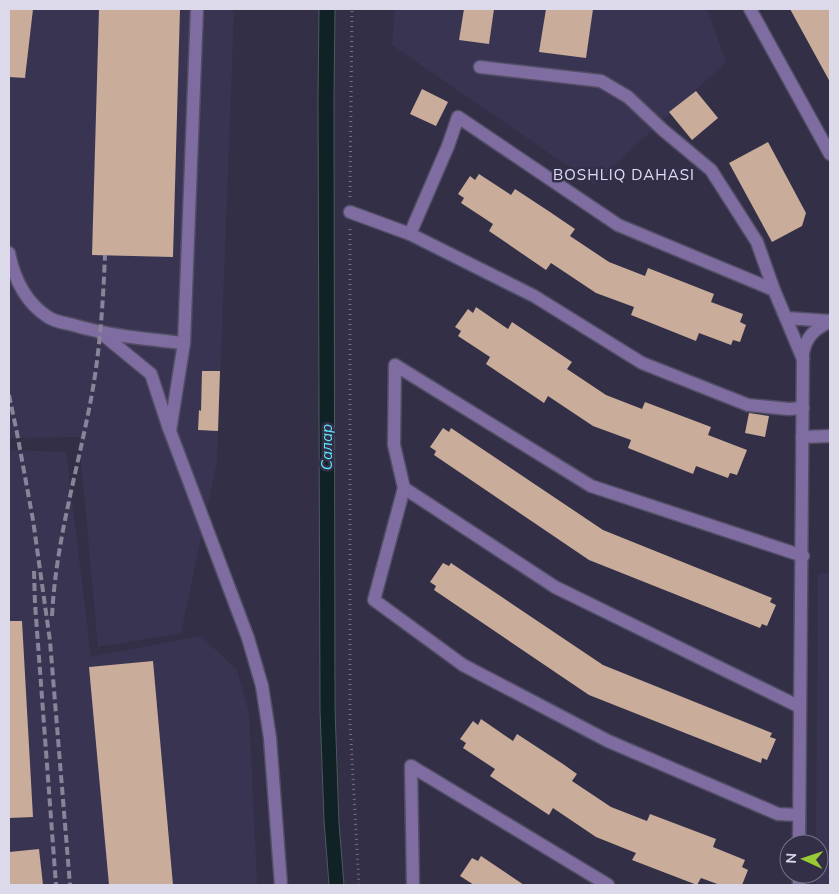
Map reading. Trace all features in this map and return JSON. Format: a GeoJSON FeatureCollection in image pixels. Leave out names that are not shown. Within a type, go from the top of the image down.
{"type":"FeatureCollection","features":[{"type":"Feature","properties":{"kind":"street"},"geometry":{"type":"LineString","coordinates":[[170,431],[184,344],[197,9]]}},
{"type":"Feature","properties":{"kind":"street"},"geometry":{"type":"LineString","coordinates":[[750,9],[830,154]]}},
{"type":"Feature","properties":{"kind":"street"},"geometry":{"type":"LineString","coordinates":[[480,67],[601,81],[628,97],[663,130],[711,170],[757,242],[774,290],[803,360]]}},
{"type":"Feature","properties":{"kind":"street"},"geometry":{"type":"LineString","coordinates":[[410,234],[448,146],[458,117],[618,225],[774,290]]}},
{"type":"Feature","properties":{"kind":"street"},"geometry":{"type":"LineString","coordinates":[[350,212],[410,234],[534,296],[642,363],[748,405],[789,409],[803,408]]}},
{"type":"Feature","properties":{"kind":"street"},"geometry":{"type":"LineString","coordinates":[[9,252],[16,280],[24,294],[36,308],[50,319],[102,333],[184,344]]}},
{"type":"Feature","properties":{"kind":"street"},"geometry":{"type":"LineString","coordinates":[[786,318],[830,322]]}},
{"type":"Feature","properties":{"kind":"street"},"geometry":{"type":"LineString","coordinates":[[799,834],[803,556],[803,360],[804,346],[810,335],[830,322]]}},
{"type":"Feature","properties":{"kind":"street"},"geometry":{"type":"LineString","coordinates":[[102,333],[151,374],[170,431],[248,638],[262,686],[270,738],[281,885]]}},
{"type":"Feature","properties":{"kind":"street"},"geometry":{"type":"LineString","coordinates":[[799,815],[778,814],[608,741],[463,665],[374,600],[404,488],[394,445],[395,365],[591,486],[803,556]]}},
{"type":"Feature","properties":{"kind":"street"},"geometry":{"type":"LineString","coordinates":[[802,436],[830,436]]}},
{"type":"Feature","properties":{"kind":"street"},"geometry":{"type":"LineString","coordinates":[[404,488],[555,587],[800,707]]}},
{"type":"Feature","properties":{"kind":"street"},"geometry":{"type":"LineString","coordinates":[[413,885],[411,766],[608,885]]}},
{"type":"Feature","properties":{"kind":"path"},"geometry":{"type":"LineString","coordinates":[[352,9],[350,723],[359,885]]}},
{"type":"Feature","properties":{"kind":"shaded area"},"geometry":{"type":"Polygon","coordinates":[[[9,9],[234,9],[217,460],[181,633],[98,647],[79,437],[9,438],[9,9]]]}},
{"type":"Feature","properties":{"kind":"shaded area"},"geometry":{"type":"Polygon","coordinates":[[[395,9],[707,9],[726,62],[594,184],[392,45],[395,9]]]}},
{"type":"Feature","properties":{"kind":"shaded area"},"geometry":{"type":"Polygon","coordinates":[[[9,450],[66,452],[91,657],[201,636],[237,670],[249,713],[257,885],[9,885],[9,450]]]}},
{"type":"Feature","properties":{"kind":"shaded area"},"geometry":{"type":"Polygon","coordinates":[[[830,573],[830,885],[816,885],[829,884],[829,834],[816,834],[818,574],[830,573]]]}},
{"type":"Feature","properties":{"kind":"water","name":"Салар"},"geometry":{"type":"Polygon","coordinates":[[[319,9],[335,9],[335,708],[339,823],[344,885],[329,885],[324,820],[320,710],[319,9]]]}},
{"type":"Feature","properties":{"kind":"building"},"geometry":{"type":"Polygon","coordinates":[[[9,9],[33,9],[25,78],[9,77],[9,9]]]}},
{"type":"Feature","properties":{"kind":"building"},"geometry":{"type":"Polygon","coordinates":[[[99,9],[180,9],[173,257],[92,255],[99,9]]]}},
{"type":"Feature","properties":{"kind":"building"},"geometry":{"type":"Polygon","coordinates":[[[464,9],[494,9],[489,44],[459,40],[464,9]]]}},
{"type":"Feature","properties":{"kind":"building"},"geometry":{"type":"Polygon","coordinates":[[[546,9],[593,9],[586,58],[539,52],[546,9]]]}},
{"type":"Feature","properties":{"kind":"building"},"geometry":{"type":"Polygon","coordinates":[[[790,9],[830,9],[830,82],[790,9]]]}},
{"type":"Feature","properties":{"kind":"building"},"geometry":{"type":"Polygon","coordinates":[[[422,89],[448,102],[436,126],[410,114],[422,89]]]}},
{"type":"Feature","properties":{"kind":"building"},"geometry":{"type":"Polygon","coordinates":[[[696,91],[718,118],[692,140],[669,112],[696,91]]]}},
{"type":"Feature","properties":{"kind":"building"},"geometry":{"type":"Polygon","coordinates":[[[768,142],[806,213],[802,226],[772,242],[729,163],[768,142]]]}},
{"type":"Feature","properties":{"kind":"building"},"geometry":{"type":"Polygon","coordinates":[[[479,174],[511,195],[515,189],[550,212],[575,229],[570,236],[609,262],[645,276],[648,268],[714,294],[711,302],[743,314],[740,322],[746,325],[740,342],[733,340],[731,345],[699,333],[696,341],[631,315],[634,307],[596,293],[551,263],[546,270],[489,231],[493,224],[461,203],[464,198],[458,194],[470,176],[475,180],[479,174]]]}},
{"type":"Feature","properties":{"kind":"building"},"geometry":{"type":"Polygon","coordinates":[[[476,307],[508,329],[512,322],[572,362],[567,369],[606,395],[642,409],[645,402],[711,427],[708,435],[747,450],[737,475],[730,473],[728,478],[696,466],[693,474],[628,448],[631,440],[593,426],[548,396],[544,403],[486,364],[490,357],[458,336],[461,331],[455,327],[468,309],[473,313],[476,307]]]}},
{"type":"Feature","properties":{"kind":"building"},"geometry":{"type":"Polygon","coordinates":[[[202,371],[220,371],[218,431],[198,430],[199,410],[201,411],[202,371]]]}},
{"type":"Feature","properties":{"kind":"building"},"geometry":{"type":"Polygon","coordinates":[[[749,413],[769,416],[765,437],[745,433],[749,413]]]}},
{"type":"Feature","properties":{"kind":"building"},"geometry":{"type":"Polygon","coordinates":[[[443,428],[449,432],[451,428],[603,530],[772,598],[770,602],[776,605],[767,626],[762,624],[760,628],[589,560],[434,455],[436,451],[430,447],[443,428]]]}},
{"type":"Feature","properties":{"kind":"building"},"geometry":{"type":"Polygon","coordinates":[[[443,563],[449,566],[451,563],[603,665],[772,733],[770,737],[776,739],[767,760],[762,758],[761,763],[589,695],[434,590],[436,586],[430,582],[443,563]]]}},
{"type":"Feature","properties":{"kind":"building"},"geometry":{"type":"Polygon","coordinates":[[[9,621],[22,621],[33,817],[9,818],[9,621]]]}},
{"type":"Feature","properties":{"kind":"building"},"geometry":{"type":"Polygon","coordinates":[[[153,661],[173,885],[109,885],[89,667],[153,661]]]}},
{"type":"Feature","properties":{"kind":"building"},"geometry":{"type":"Polygon","coordinates":[[[481,719],[513,741],[517,734],[563,764],[577,774],[572,781],[611,807],[647,821],[650,814],[716,839],[713,847],[745,860],[742,867],[748,870],[742,885],[720,885],[701,878],[697,885],[632,860],[636,853],[596,837],[553,808],[549,815],[490,776],[495,769],[463,748],[466,743],[460,739],[473,721],[478,725],[481,719]]]}},
{"type":"Feature","properties":{"kind":"building"},"geometry":{"type":"Polygon","coordinates":[[[39,849],[43,885],[9,885],[9,852],[39,849]]]}},
{"type":"Feature","properties":{"kind":"building"},"geometry":{"type":"Polygon","coordinates":[[[481,856],[524,885],[474,885],[460,876],[472,858],[478,861],[481,856]]]}},
{"type":"Feature","properties":{"kind":"railway"},"geometry":{"type":"LineString","coordinates":[[52,616],[62,533],[97,363],[105,255]]}},
{"type":"Feature","properties":{"kind":"railway"},"geometry":{"type":"LineString","coordinates":[[9,395],[33,520],[50,641],[70,885]]}},
{"type":"Feature","properties":{"kind":"railway"},"geometry":{"type":"LineString","coordinates":[[34,571],[56,885]]}},
{"type":"Feature","properties":{"kind":"district","name":"BOSHLIQ DAHASI"},"geometry":{"type":"Point","coordinates":[624,175]}}]}
